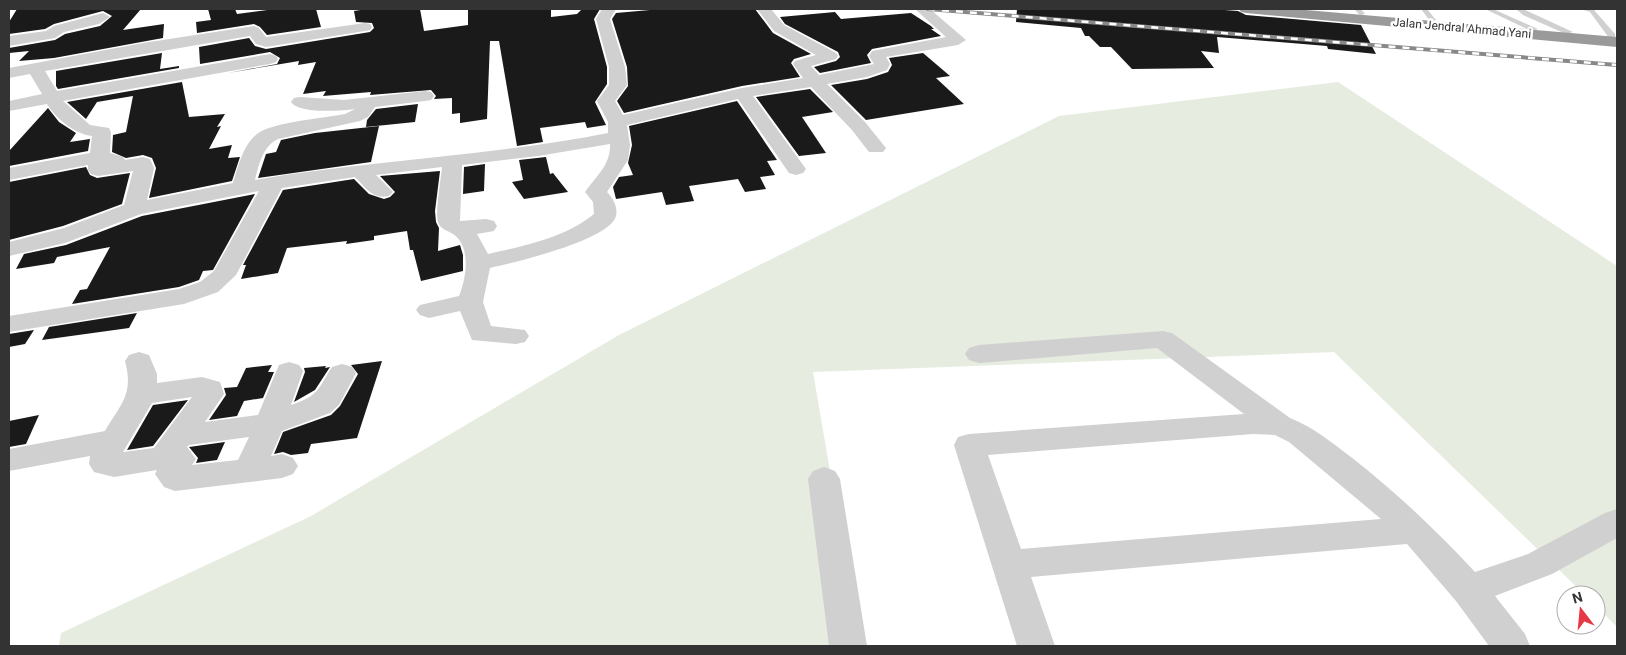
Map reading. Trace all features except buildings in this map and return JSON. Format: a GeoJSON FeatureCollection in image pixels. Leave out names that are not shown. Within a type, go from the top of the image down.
{"type":"FeatureCollection","features":[{"type":"Feature","properties":{"kind":"highway","name":"Jalan Jendral Ahmad Yani"},"geometry":{"type":"LineString","coordinates":[[1246,9],[1615,38]]}},
{"type":"Feature","properties":{"kind":"highway","name":"Jalan Jendral Ahmad Yani"},"geometry":{"type":"LineString","coordinates":[[1306,9],[1428,14],[1615,38]]}},
{"type":"Feature","properties":{"kind":"street"},"geometry":{"type":"LineString","coordinates":[[478,264],[523,253],[596,226],[605,216],[604,201],[596,192],[620,160],[621,152],[618,130],[606,101],[618,84],[617,67],[603,19],[608,9]]}},
{"type":"Feature","properties":{"kind":"street"},"geometry":{"type":"LineString","coordinates":[[764,9],[779,28],[830,56],[802,63],[813,81],[859,126],[876,148]]}},
{"type":"Feature","properties":{"kind":"street"},"geometry":{"type":"LineString","coordinates":[[9,250],[60,238],[134,209],[195,195],[359,170],[548,149],[742,93],[876,69],[882,64],[877,56],[878,54],[958,40],[922,9]]}},
{"type":"Feature","properties":{"kind":"street"},"geometry":{"type":"LineString","coordinates":[[250,15],[254,32],[260,41],[266,42],[365,27]]}},
{"type":"Feature","properties":{"kind":"street"},"geometry":{"type":"LineString","coordinates":[[9,40],[50,35],[59,29],[94,21],[103,16]]}},
{"type":"Feature","properties":{"kind":"street"},"geometry":{"type":"LineString","coordinates":[[9,73],[34,67],[254,32]]}},
{"type":"Feature","properties":{"kind":"street"},"geometry":{"type":"LineString","coordinates":[[9,106],[120,84],[270,60]]}},
{"type":"Feature","properties":{"kind":"street"},"geometry":{"type":"LineString","coordinates":[[34,67],[54,98],[58,108],[85,130],[102,132],[99,171],[143,163],[142,184],[134,209]]}},
{"type":"Feature","properties":{"kind":"street"},"geometry":{"type":"LineString","coordinates":[[742,93],[796,169]]}},
{"type":"Feature","properties":{"kind":"street"},"geometry":{"type":"LineString","coordinates":[[300,102],[325,105],[368,103],[426,96]]}},
{"type":"Feature","properties":{"kind":"street"},"geometry":{"type":"LineString","coordinates":[[242,187],[251,161],[265,138],[278,133],[354,117],[362,113],[368,103]]}},
{"type":"Feature","properties":{"kind":"street"},"geometry":{"type":"LineString","coordinates":[[9,174],[100,157]]}},
{"type":"Feature","properties":{"kind":"street"},"geometry":{"type":"LineString","coordinates":[[452,161],[449,221],[452,226],[462,229],[486,226]]}},
{"type":"Feature","properties":{"kind":"street"},"geometry":{"type":"LineString","coordinates":[[359,170],[382,192]]}},
{"type":"Feature","properties":{"kind":"street"},"geometry":{"type":"LineString","coordinates":[[9,324],[184,296],[204,290],[224,275],[275,182]]}},
{"type":"Feature","properties":{"kind":"street"},"geometry":{"type":"LineString","coordinates":[[191,219],[195,195]]}},
{"type":"Feature","properties":{"kind":"street"},"geometry":{"type":"LineString","coordinates":[[462,229],[476,249],[478,282],[470,302],[481,334],[516,336]]}},
{"type":"Feature","properties":{"kind":"street"},"geometry":{"type":"LineString","coordinates":[[429,310],[470,302]]}},
{"type":"Feature","properties":{"kind":"street"},"geometry":{"type":"LineString","coordinates":[[978,354],[1163,339],[1279,425],[1300,434],[1372,491],[1415,530],[1469,590],[1511,646]]}},
{"type":"Feature","properties":{"kind":"street"},"geometry":{"type":"LineString","coordinates":[[139,361],[142,371],[143,395],[105,456],[105,464],[114,465],[171,447],[270,424],[320,406],[329,398],[342,373]]}},
{"type":"Feature","properties":{"kind":"street"},"geometry":{"type":"LineString","coordinates":[[248,471],[270,424],[289,371]]}},
{"type":"Feature","properties":{"kind":"street"},"geometry":{"type":"LineString","coordinates":[[143,395],[202,386],[210,389],[210,394],[171,447]]}},
{"type":"Feature","properties":{"kind":"street"},"geometry":{"type":"LineString","coordinates":[[1036,646],[969,445],[1253,424],[1279,425]]}},
{"type":"Feature","properties":{"kind":"street"},"geometry":{"type":"LineString","coordinates":[[9,460],[115,440]]}},
{"type":"Feature","properties":{"kind":"street"},"geometry":{"type":"LineString","coordinates":[[171,447],[179,457],[171,474],[175,479],[282,466]]}},
{"type":"Feature","properties":{"kind":"street"},"geometry":{"type":"LineString","coordinates":[[824,479],[848,646]]}},
{"type":"Feature","properties":{"kind":"street"},"geometry":{"type":"LineString","coordinates":[[1469,590],[1540,564],[1617,522]]}},
{"type":"Feature","properties":{"kind":"street"},"geometry":{"type":"LineString","coordinates":[[1008,564],[1415,530]]}},
{"type":"Feature","properties":{"kind":"lane"},"geometry":{"type":"LineString","coordinates":[[1488,9],[1534,29]]}},
{"type":"Feature","properties":{"kind":"lane"},"geometry":{"type":"LineString","coordinates":[[1518,9],[1525,14],[1569,32]]}},
{"type":"Feature","properties":{"kind":"lane"},"geometry":{"type":"LineString","coordinates":[[1584,9],[1592,11],[1615,38]]}},
{"type":"Feature","properties":{"kind":"shaded area"},"geometry":{"type":"Polygon","coordinates":[[[1338,82],[1617,266],[1617,627],[1606,616],[1606,585],[1575,585],[1334,352],[813,372],[860,646],[59,646],[61,633],[311,516],[619,335],[1059,116],[1338,82]]]}},
{"type":"Feature","properties":{"kind":"railway"},"geometry":{"type":"LineString","coordinates":[[928,9],[1617,65]]}}]}
